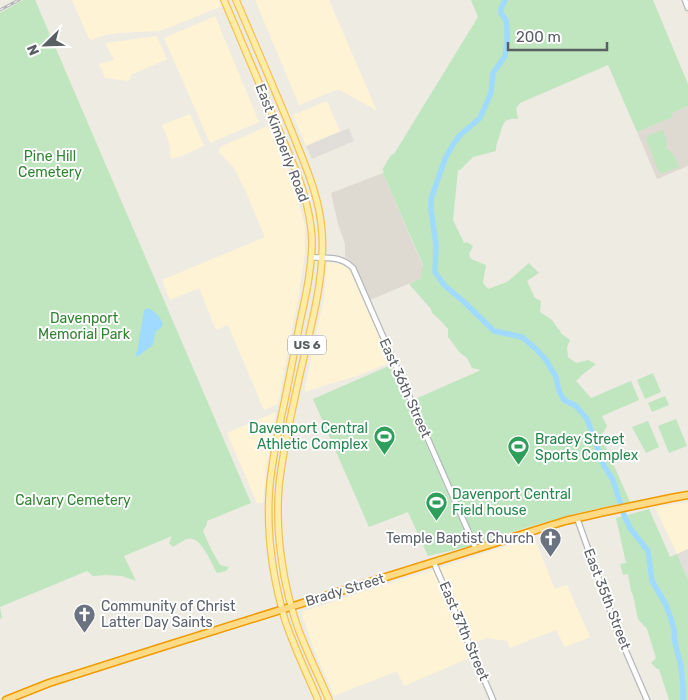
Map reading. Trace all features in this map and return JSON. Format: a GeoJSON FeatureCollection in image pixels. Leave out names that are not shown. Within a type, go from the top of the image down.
{"type":"FeatureCollection","features":[{"type":"Feature","properties":{"kind":"highway","name":"Brady Street"},"geometry":{"type":"LineString","coordinates":[[6,700],[55,681],[577,518],[688,495]]}},
{"type":"Feature","properties":{"kind":"main road","name":"East Kimberly Road"},"geometry":{"type":"LineString","coordinates":[[224,0],[302,187],[310,216],[312,241],[310,272],[274,453],[269,495],[268,528],[274,575],[282,610],[293,642],[318,700]]}},
{"type":"Feature","properties":{"kind":"main road","name":"East Kimberly Road"},"geometry":{"type":"LineString","coordinates":[[236,0],[312,180],[321,218],[322,258],[316,299],[285,446],[279,486],[278,513],[280,543],[292,607],[299,629],[329,700]]}},
{"type":"Feature","properties":{"kind":"street"},"geometry":{"type":"LineString","coordinates":[[685,0],[688,8]]}},
{"type":"Feature","properties":{"kind":"street","name":"East 36th Street"},"geometry":{"type":"LineString","coordinates":[[311,257],[340,259],[353,268],[476,549]]}},
{"type":"Feature","properties":{"kind":"street","name":"East 35th Street"},"geometry":{"type":"LineString","coordinates":[[577,518],[618,633],[647,700]]}},
{"type":"Feature","properties":{"kind":"street","name":"East 37th Street"},"geometry":{"type":"LineString","coordinates":[[434,563],[493,700]]}},
{"type":"Feature","properties":{"kind":"shaded area"},"geometry":{"type":"Polygon","coordinates":[[[72,0],[219,0],[222,6],[158,31],[118,33],[101,36],[90,41],[72,0]]]}},
{"type":"Feature","properties":{"kind":"shaded area"},"geometry":{"type":"Polygon","coordinates":[[[255,0],[329,0],[377,111],[340,90],[299,105],[255,0]]]}},
{"type":"Feature","properties":{"kind":"shaded area"},"geometry":{"type":"Polygon","coordinates":[[[215,16],[259,122],[210,143],[164,38],[215,16]]]}},
{"type":"Feature","properties":{"kind":"shaded area"},"geometry":{"type":"Polygon","coordinates":[[[157,36],[167,59],[131,75],[129,81],[105,78],[99,64],[114,60],[105,43],[157,36]]]}},
{"type":"Feature","properties":{"kind":"shaded area"},"geometry":{"type":"Polygon","coordinates":[[[327,101],[340,131],[306,146],[293,115],[327,101]]]}},
{"type":"Feature","properties":{"kind":"shaded area"},"geometry":{"type":"Polygon","coordinates":[[[688,106],[688,166],[657,179],[637,132],[673,117],[672,113],[688,106]]]}},
{"type":"Feature","properties":{"kind":"shaded area"},"geometry":{"type":"Polygon","coordinates":[[[190,114],[204,146],[171,159],[169,142],[162,125],[190,114]]]}},
{"type":"Feature","properties":{"kind":"shaded area"},"geometry":{"type":"Polygon","coordinates":[[[270,125],[290,175],[305,225],[305,253],[278,404],[264,410],[228,325],[216,330],[199,288],[170,300],[162,280],[265,237],[234,168],[219,152],[220,147],[270,125]]]}},
{"type":"Feature","properties":{"kind":"shaded area"},"geometry":{"type":"Polygon","coordinates":[[[349,128],[354,141],[312,159],[306,146],[349,128]]]}},
{"type":"Feature","properties":{"kind":"shaded area"},"geometry":{"type":"Polygon","coordinates":[[[383,173],[427,276],[370,300],[354,264],[345,257],[345,244],[331,193],[383,173]]]}},
{"type":"Feature","properties":{"kind":"shaded area"},"geometry":{"type":"Polygon","coordinates":[[[327,262],[346,265],[350,269],[390,360],[389,363],[357,376],[305,392],[324,298],[327,262]]]}},
{"type":"Feature","properties":{"kind":"shaded area"},"geometry":{"type":"Polygon","coordinates":[[[276,412],[266,469],[263,503],[257,503],[227,433],[276,412]]]}},
{"type":"Feature","properties":{"kind":"shaded area"},"geometry":{"type":"Polygon","coordinates":[[[688,502],[688,549],[677,554],[655,507],[688,502]]]}},
{"type":"Feature","properties":{"kind":"shaded area"},"geometry":{"type":"Polygon","coordinates":[[[534,537],[555,589],[567,585],[590,637],[565,647],[556,630],[510,648],[507,641],[486,638],[473,644],[439,568],[534,537]]]}},
{"type":"Feature","properties":{"kind":"shaded area"},"geometry":{"type":"Polygon","coordinates":[[[688,549],[688,580],[677,554],[688,549]]]}},
{"type":"Feature","properties":{"kind":"shaded area"},"geometry":{"type":"Polygon","coordinates":[[[434,569],[471,657],[404,686],[397,671],[334,696],[313,647],[301,612],[434,569]]]}},
{"type":"Feature","properties":{"kind":"green space"},"geometry":{"type":"Polygon","coordinates":[[[23,0],[35,0],[251,503],[207,521],[203,531],[220,565],[229,567],[226,571],[217,573],[197,541],[187,539],[173,547],[169,543],[172,536],[124,556],[136,581],[122,576],[93,576],[87,571],[0,607],[0,13],[23,0]]]}},
{"type":"Feature","properties":{"kind":"green space"},"geometry":{"type":"Polygon","coordinates":[[[471,0],[653,0],[688,84],[688,106],[672,113],[673,117],[637,132],[608,65],[520,103],[516,108],[518,119],[509,119],[503,124],[496,151],[473,157],[458,170],[453,220],[464,243],[467,242],[473,246],[469,254],[471,259],[486,265],[483,283],[488,289],[507,282],[529,263],[539,273],[527,281],[535,298],[541,301],[540,312],[552,320],[562,334],[570,340],[567,347],[568,357],[576,363],[588,360],[596,364],[576,381],[591,398],[631,381],[639,400],[602,416],[607,426],[601,436],[630,502],[534,525],[477,543],[413,400],[481,370],[472,368],[467,358],[460,353],[448,337],[448,329],[432,313],[431,309],[409,284],[421,278],[423,265],[382,170],[391,155],[394,154],[478,17],[471,0]]]}},
{"type":"Feature","properties":{"kind":"green space"},"geometry":{"type":"Polygon","coordinates":[[[663,130],[667,141],[666,148],[674,155],[679,167],[662,173],[659,172],[646,139],[647,136],[663,130]]]}},
{"type":"Feature","properties":{"kind":"green space","name":"Davenport Central Athletic Complex"},"geometry":{"type":"Polygon","coordinates":[[[391,365],[471,546],[428,556],[408,512],[369,527],[313,399],[391,365]]]}},
{"type":"Feature","properties":{"kind":"green space"},"geometry":{"type":"Polygon","coordinates":[[[653,373],[661,392],[645,399],[637,380],[653,373]]]}},
{"type":"Feature","properties":{"kind":"green space"},"geometry":{"type":"Polygon","coordinates":[[[665,396],[669,405],[652,412],[648,403],[665,396]]]}},
{"type":"Feature","properties":{"kind":"green space"},"geometry":{"type":"Polygon","coordinates":[[[676,419],[687,446],[669,453],[658,426],[676,419]]]}},
{"type":"Feature","properties":{"kind":"green space"},"geometry":{"type":"Polygon","coordinates":[[[648,421],[659,447],[646,453],[632,427],[648,421]]]}},
{"type":"Feature","properties":{"kind":"green space"},"geometry":{"type":"Polygon","coordinates":[[[649,509],[670,557],[677,554],[688,580],[688,700],[669,700],[659,669],[651,663],[656,658],[647,629],[638,619],[628,574],[623,575],[620,564],[626,563],[616,518],[649,509]]]}},
{"type":"Feature","properties":{"kind":"water"},"geometry":{"type":"Polygon","coordinates":[[[148,308],[160,318],[162,326],[155,333],[153,345],[137,357],[135,354],[137,352],[144,310],[148,308]]]}},
{"type":"Feature","properties":{"kind":"waterway"},"geometry":{"type":"LineString","coordinates":[[505,0],[501,9],[501,13],[506,20],[507,29],[505,56],[493,73],[491,93],[480,118],[459,136],[452,146],[445,159],[431,199],[436,245],[435,272],[444,285],[494,331],[522,337],[536,349],[546,360],[556,377],[559,391],[564,400],[576,406],[587,419],[604,466],[613,480],[630,528],[648,551],[652,581],[665,603],[674,629],[675,643],[681,666],[683,700]]}},
{"type":"Feature","properties":{"kind":"railway"},"geometry":{"type":"LineString","coordinates":[[0,10],[19,0]]}},
{"type":"Feature","properties":{"kind":"place","name":"Davenport Central Athletic Complex"},"geometry":{"type":"Point","coordinates":[384,455]}},
{"type":"Feature","properties":{"kind":"place","name":"Bradey Street Sports Complex"},"geometry":{"type":"Point","coordinates":[519,466]}},
{"type":"Feature","properties":{"kind":"place","name":"Davenport Central Field house"},"geometry":{"type":"Point","coordinates":[436,521]}},
{"type":"Feature","properties":{"kind":"place","name":"Temple Baptist Church"},"geometry":{"type":"Point","coordinates":[550,557]}},
{"type":"Feature","properties":{"kind":"place","name":"Community of Christ Latter Day Saints"},"geometry":{"type":"Point","coordinates":[85,633]}},
{"type":"Feature","properties":{"kind":"park label","name":"Pine Hill Cemetery"},"geometry":{"type":"Point","coordinates":[50,164]}},
{"type":"Feature","properties":{"kind":"park label","name":"Davenport Memorial Park"},"geometry":{"type":"Point","coordinates":[84,326]}},
{"type":"Feature","properties":{"kind":"park label","name":"Calvary Cemetery"},"geometry":{"type":"Point","coordinates":[73,500]}}]}
